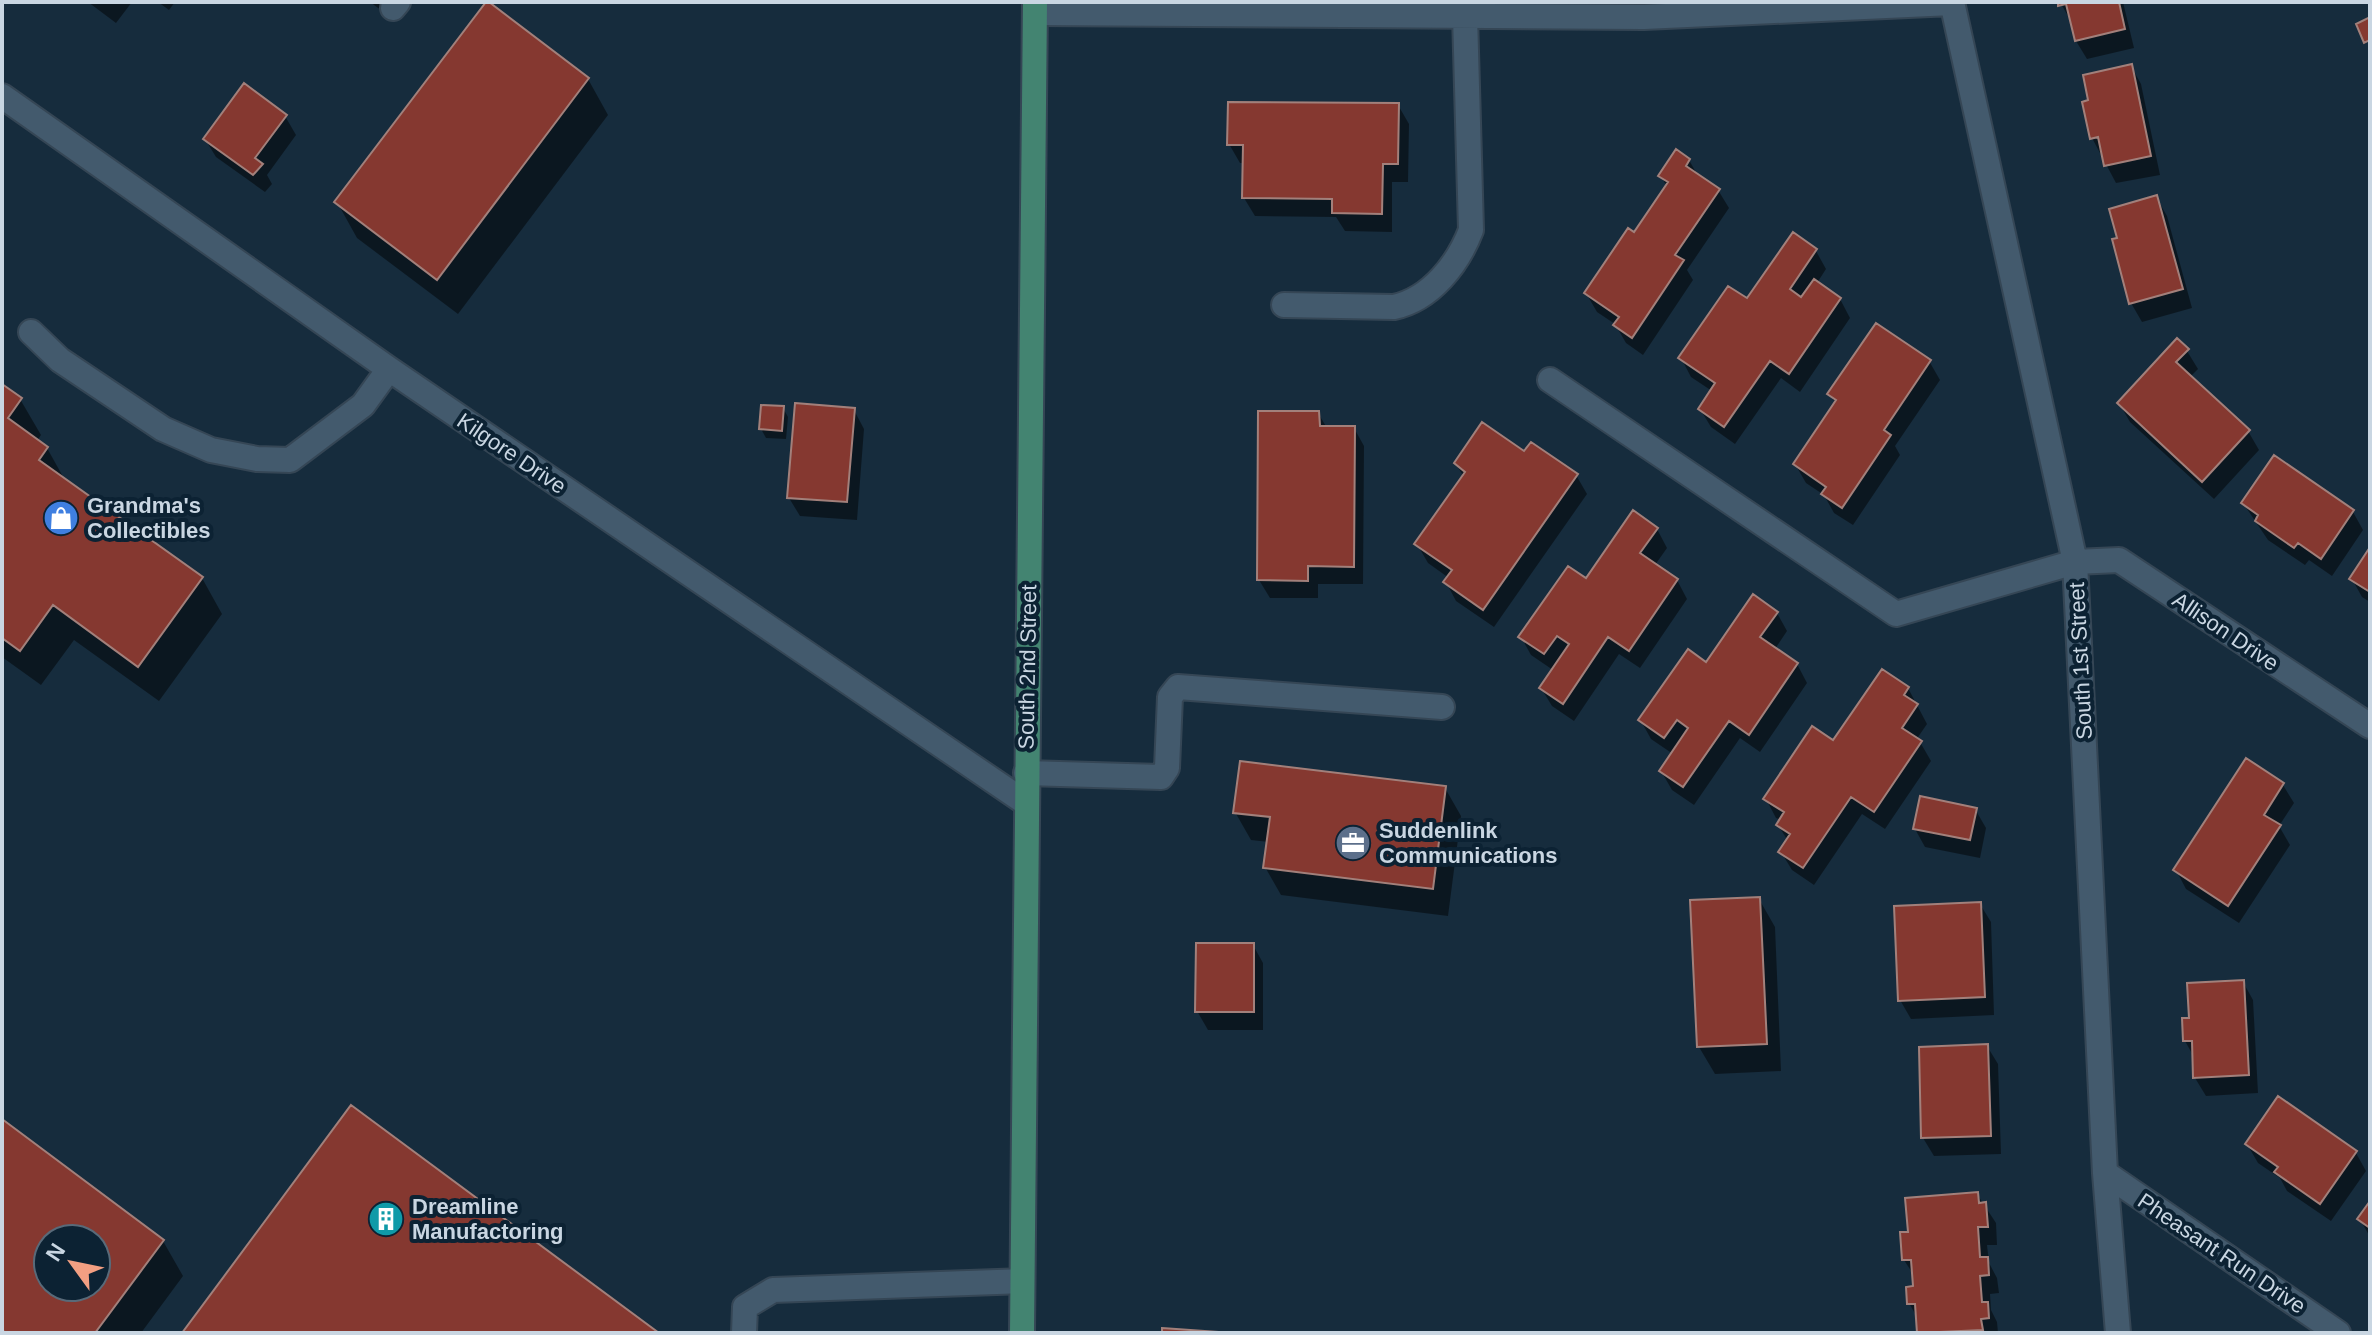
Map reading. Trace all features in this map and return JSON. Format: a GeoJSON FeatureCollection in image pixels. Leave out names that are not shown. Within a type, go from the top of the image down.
{"type":"FeatureCollection","features":[{"type":"Feature","properties":{"kind":"main road","name":"South 2nd Street"},"geometry":{"type":"LineString","coordinates":[[1022,1333],[1035,7]]}},
{"type":"Feature","properties":{"kind":"street"},"geometry":{"type":"LineString","coordinates":[[1035,7],[1644,17],[1952,2]]}},
{"type":"Feature","properties":{"kind":"street","name":"South 1st Street"},"geometry":{"type":"LineString","coordinates":[[1952,2],[2075,562],[2105,1173],[2118,1333]]}},
{"type":"Feature","properties":{"kind":"street"},"geometry":{"type":"LineString","coordinates":[[1284,305],[1394,307],[1410,304],[1448,272],[1463,251],[1471,230],[1465,15]]}},
{"type":"Feature","properties":{"kind":"street","name":"Kilgore Drive"},"geometry":{"type":"LineString","coordinates":[[2,96],[389,369],[1026,803]]}},
{"type":"Feature","properties":{"kind":"street"},"geometry":{"type":"LineString","coordinates":[[31,332],[60,360],[163,429],[211,450],[257,459],[290,460],[363,405],[389,369]]}},
{"type":"Feature","properties":{"kind":"street","name":"Allison Drive"},"geometry":{"type":"LineString","coordinates":[[1550,380],[1896,614],[2075,562],[2119,560],[2370,726]]}},
{"type":"Feature","properties":{"kind":"street"},"geometry":{"type":"LineString","coordinates":[[1026,773],[1161,777],[1167,768],[1170,697],[1178,687],[1442,707]]}},
{"type":"Feature","properties":{"kind":"street","name":"Pheasant Run Drive"},"geometry":{"type":"LineString","coordinates":[[2105,1173],[2338,1333]]}},
{"type":"Feature","properties":{"kind":"street"},"geometry":{"type":"LineString","coordinates":[[744,1333],[745,1307],[773,1290],[1022,1281]]}},
{"type":"Feature","properties":{"kind":"building"},"geometry":{"type":"Polygon","coordinates":[[[486,2],[589,78],[437,280],[334,202],[486,2]]]}},
{"type":"Feature","properties":{"kind":"building"},"geometry":{"type":"Polygon","coordinates":[[[2058,2],[2119,2],[2125,29],[2075,41],[2066,4],[2058,6],[2058,2]]]}},
{"type":"Feature","properties":{"kind":"building"},"geometry":{"type":"Polygon","coordinates":[[[2370,17],[2370,40],[2364,43],[2356,24],[2370,17]]]}},
{"type":"Feature","properties":{"kind":"building"},"geometry":{"type":"Polygon","coordinates":[[[2132,64],[2151,156],[2104,166],[2098,137],[2090,139],[2082,102],[2088,100],[2083,75],[2132,64]]]}},
{"type":"Feature","properties":{"kind":"building"},"geometry":{"type":"Polygon","coordinates":[[[244,83],[287,115],[255,158],[263,164],[253,175],[203,139],[244,83]]]}},
{"type":"Feature","properties":{"kind":"building"},"geometry":{"type":"Polygon","coordinates":[[[1228,102],[1399,103],[1398,164],[1383,164],[1382,214],[1332,213],[1332,199],[1242,198],[1243,145],[1227,145],[1228,102]]]}},
{"type":"Feature","properties":{"kind":"building"},"geometry":{"type":"Polygon","coordinates":[[[1676,149],[1690,159],[1686,166],[1720,189],[1675,255],[1684,260],[1632,338],[1613,325],[1619,317],[1584,293],[1628,228],[1634,232],[1668,182],[1658,176],[1676,149]]]}},
{"type":"Feature","properties":{"kind":"building"},"geometry":{"type":"Polygon","coordinates":[[[2157,195],[2183,289],[2129,304],[2112,239],[2117,238],[2109,209],[2157,195]]]}},
{"type":"Feature","properties":{"kind":"building"},"geometry":{"type":"Polygon","coordinates":[[[1793,232],[1817,249],[1790,289],[1801,297],[1814,279],[1841,298],[1789,374],[1770,361],[1724,427],[1698,409],[1715,383],[1678,358],[1728,286],[1747,298],[1793,232]]]}},
{"type":"Feature","properties":{"kind":"building"},"geometry":{"type":"Polygon","coordinates":[[[1876,323],[1931,360],[1884,430],[1891,435],[1842,508],[1821,494],[1826,487],[1793,464],[1836,400],[1827,394],[1876,323]]]}},
{"type":"Feature","properties":{"kind":"building"},"geometry":{"type":"Polygon","coordinates":[[[2177,338],[2189,349],[2176,362],[2250,430],[2202,482],[2117,403],[2177,338]]]}},
{"type":"Feature","properties":{"kind":"building","name":"Grandma's Collectibles"},"geometry":{"type":"Polygon","coordinates":[[[2,384],[22,398],[8,418],[48,447],[39,460],[203,577],[138,667],[53,605],[20,651],[2,638],[2,384]]]}},
{"type":"Feature","properties":{"kind":"building"},"geometry":{"type":"Polygon","coordinates":[[[795,403],[855,408],[847,502],[787,498],[795,403]]]}},
{"type":"Feature","properties":{"kind":"building"},"geometry":{"type":"Polygon","coordinates":[[[761,405],[784,406],[782,431],[759,429],[761,405]]]}},
{"type":"Feature","properties":{"kind":"building"},"geometry":{"type":"Polygon","coordinates":[[[1258,411],[1319,411],[1320,426],[1355,426],[1354,567],[1308,566],[1308,581],[1257,580],[1258,411]]]}},
{"type":"Feature","properties":{"kind":"building"},"geometry":{"type":"Polygon","coordinates":[[[1482,422],[1524,451],[1531,442],[1578,474],[1483,610],[1443,582],[1452,570],[1414,544],[1465,472],[1454,463],[1482,422]]]}},
{"type":"Feature","properties":{"kind":"building"},"geometry":{"type":"Polygon","coordinates":[[[2274,455],[2354,510],[2321,559],[2298,543],[2294,548],[2255,521],[2258,515],[2241,503],[2274,455]]]}},
{"type":"Feature","properties":{"kind":"building"},"geometry":{"type":"Polygon","coordinates":[[[1633,510],[1658,528],[1640,553],[1678,579],[1629,651],[1608,637],[1563,704],[1539,688],[1569,644],[1557,636],[1544,654],[1518,637],[1568,566],[1586,578],[1633,510]]]}},
{"type":"Feature","properties":{"kind":"building"},"geometry":{"type":"Polygon","coordinates":[[[2370,547],[2370,592],[2349,579],[2370,547]]]}},
{"type":"Feature","properties":{"kind":"building"},"geometry":{"type":"Polygon","coordinates":[[[1753,594],[1778,612],[1760,637],[1798,663],[1749,735],[1729,721],[1683,787],[1659,771],[1688,728],[1677,720],[1664,738],[1638,720],[1688,649],[1706,662],[1753,594]]]}},
{"type":"Feature","properties":{"kind":"building"},"geometry":{"type":"Polygon","coordinates":[[[1882,669],[1909,687],[1904,695],[1918,704],[1902,728],[1922,741],[1874,812],[1851,797],[1803,868],[1778,852],[1790,834],[1776,825],[1784,812],[1763,799],[1812,726],[1833,740],[1882,669]]]}},
{"type":"Feature","properties":{"kind":"building"},"geometry":{"type":"Polygon","coordinates":[[[2246,758],[2284,783],[2264,815],[2281,825],[2228,906],[2173,870],[2246,758]]]}},
{"type":"Feature","properties":{"kind":"building","name":"Suddenlink Communications"},"geometry":{"type":"Polygon","coordinates":[[[1240,761],[1446,786],[1433,889],[1263,868],[1270,817],[1233,813],[1240,761]]]}},
{"type":"Feature","properties":{"kind":"building"},"geometry":{"type":"Polygon","coordinates":[[[1920,796],[1977,808],[1970,840],[1913,829],[1920,796]]]}},
{"type":"Feature","properties":{"kind":"building"},"geometry":{"type":"Polygon","coordinates":[[[1760,897],[1767,1044],[1697,1047],[1690,900],[1760,897]]]}},
{"type":"Feature","properties":{"kind":"building"},"geometry":{"type":"Polygon","coordinates":[[[1981,902],[1985,997],[1898,1001],[1894,906],[1981,902]]]}},
{"type":"Feature","properties":{"kind":"building"},"geometry":{"type":"Polygon","coordinates":[[[1196,943],[1254,943],[1254,1012],[1195,1012],[1196,943]]]}},
{"type":"Feature","properties":{"kind":"building"},"geometry":{"type":"Polygon","coordinates":[[[2244,980],[2249,1075],[2193,1078],[2192,1041],[2183,1041],[2182,1018],[2189,1018],[2187,983],[2244,980]]]}},
{"type":"Feature","properties":{"kind":"building"},"geometry":{"type":"Polygon","coordinates":[[[1988,1044],[1991,1136],[1921,1138],[1919,1047],[1988,1044]]]}},
{"type":"Feature","properties":{"kind":"building"},"geometry":{"type":"Polygon","coordinates":[[[2278,1096],[2357,1151],[2320,1204],[2274,1172],[2278,1167],[2245,1144],[2278,1096]]]}},
{"type":"Feature","properties":{"kind":"building","name":"Dreamline Manufactoring"},"geometry":{"type":"Polygon","coordinates":[[[351,1105],[659,1333],[182,1333],[351,1105]]]}},
{"type":"Feature","properties":{"kind":"building"},"geometry":{"type":"Polygon","coordinates":[[[2,1119],[164,1240],[95,1333],[6,1333],[2,1330],[2,1119]]]}},
{"type":"Feature","properties":{"kind":"building"},"geometry":{"type":"Polygon","coordinates":[[[1978,1192],[1979,1203],[1986,1202],[1988,1227],[1978,1227],[1980,1257],[1988,1257],[1989,1275],[1980,1276],[1982,1302],[1988,1302],[1989,1318],[1981,1319],[1983,1330],[1917,1333],[1915,1304],[1907,1304],[1906,1287],[1913,1286],[1911,1260],[1902,1260],[1900,1232],[1908,1232],[1905,1198],[1978,1192]]]}},
{"type":"Feature","properties":{"kind":"building"},"geometry":{"type":"Polygon","coordinates":[[[2370,1201],[2370,1228],[2357,1219],[2370,1201]]]}},
{"type":"Feature","properties":{"kind":"building"},"geometry":{"type":"Polygon","coordinates":[[[1162,1328],[1233,1333],[1162,1333],[1162,1328]]]}},
{"type":"Feature","properties":{"kind":"place","name":"Grandma's Collectibles"},"geometry":{"type":"Point","coordinates":[61,518]}},
{"type":"Feature","properties":{"kind":"place","name":"Suddenlink Communications"},"geometry":{"type":"Point","coordinates":[1353,843]}},
{"type":"Feature","properties":{"kind":"place","name":"Dreamline Manufactoring"},"geometry":{"type":"Point","coordinates":[386,1219]}}]}
